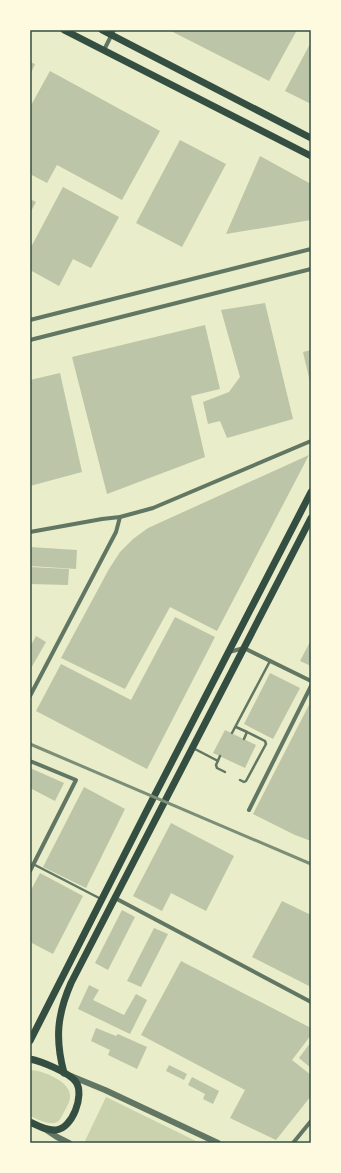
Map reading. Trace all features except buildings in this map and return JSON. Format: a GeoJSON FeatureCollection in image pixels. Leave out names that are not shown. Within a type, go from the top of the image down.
{"type":"FeatureCollection","features":[{"type":"Feature","properties":{"kind":"main road"},"geometry":{"type":"LineString","coordinates":[[64,30],[311,156]]}},
{"type":"Feature","properties":{"kind":"main road"},"geometry":{"type":"LineString","coordinates":[[102,30],[113,33],[311,138]]}},
{"type":"Feature","properties":{"kind":"main road"},"geometry":{"type":"LineString","coordinates":[[30,1041],[101,899],[311,492]]}},
{"type":"Feature","properties":{"kind":"main road"},"geometry":{"type":"LineString","coordinates":[[68,1075],[59,1055],[58,1042],[64,1000],[71,983],[311,518]]}},
{"type":"Feature","properties":{"kind":"main road"},"geometry":{"type":"LineString","coordinates":[[30,1059],[37,1060],[68,1075],[76,1082],[79,1089],[80,1098],[70,1120],[62,1129],[56,1131],[45,1129],[30,1122]]}},
{"type":"Feature","properties":{"kind":"street"},"geometry":{"type":"LineString","coordinates":[[104,50],[113,33]]}},
{"type":"Feature","properties":{"kind":"street"},"geometry":{"type":"LineString","coordinates":[[30,320],[311,249]]}},
{"type":"Feature","properties":{"kind":"street"},"geometry":{"type":"LineString","coordinates":[[30,340],[311,269]]}},
{"type":"Feature","properties":{"kind":"street"},"geometry":{"type":"LineString","coordinates":[[30,532],[120,517],[153,508],[311,441]]}},
{"type":"Feature","properties":{"kind":"street"},"geometry":{"type":"LineString","coordinates":[[30,696],[116,532],[120,517]]}},
{"type":"Feature","properties":{"kind":"street"},"geometry":{"type":"LineString","coordinates":[[228,652],[244,648],[311,681]]}},
{"type":"Feature","properties":{"kind":"street"},"geometry":{"type":"LineString","coordinates":[[249,810],[311,686]]}},
{"type":"Feature","properties":{"kind":"street"},"geometry":{"type":"LineString","coordinates":[[30,761],[76,780],[30,871]]}},
{"type":"Feature","properties":{"kind":"street"},"geometry":{"type":"LineString","coordinates":[[115,898],[311,1002]]}},
{"type":"Feature","properties":{"kind":"street"},"geometry":{"type":"LineString","coordinates":[[68,1075],[105,1090],[218,1143]]}},
{"type":"Feature","properties":{"kind":"street"},"geometry":{"type":"LineString","coordinates":[[293,1143],[311,1121]]}},
{"type":"Feature","properties":{"kind":"street"},"geometry":{"type":"LineString","coordinates":[[45,1129],[69,1143]]}},
{"type":"Feature","properties":{"kind":"lane"},"geometry":{"type":"LineString","coordinates":[[232,733],[270,661]]}},
{"type":"Feature","properties":{"kind":"lane"},"geometry":{"type":"LineString","coordinates":[[236,727],[265,741],[266,744],[246,781],[244,782],[240,780]]}},
{"type":"Feature","properties":{"kind":"lane"},"geometry":{"type":"LineString","coordinates":[[244,739],[247,732]]}},
{"type":"Feature","properties":{"kind":"lane"},"geometry":{"type":"LineString","coordinates":[[192,748],[218,760]]}},
{"type":"Feature","properties":{"kind":"lane"},"geometry":{"type":"LineString","coordinates":[[220,756],[216,765],[217,768],[225,772]]}},
{"type":"Feature","properties":{"kind":"lane"},"geometry":{"type":"LineString","coordinates":[[34,864],[101,899]]}},
{"type":"Feature","properties":{"kind":"green space"},"geometry":{"type":"Polygon","coordinates":[[[30,1070],[42,1072],[55,1078],[66,1086],[70,1097],[69,1103],[58,1122],[45,1122],[30,1116],[30,1070]]]}},
{"type":"Feature","properties":{"kind":"green space"},"geometry":{"type":"Polygon","coordinates":[[[106,1097],[200,1143],[89,1143],[85,1141],[106,1097]]]}},
{"type":"Feature","properties":{"kind":"railway"},"geometry":{"type":"LineString","coordinates":[[30,744],[311,864]]}}]}
